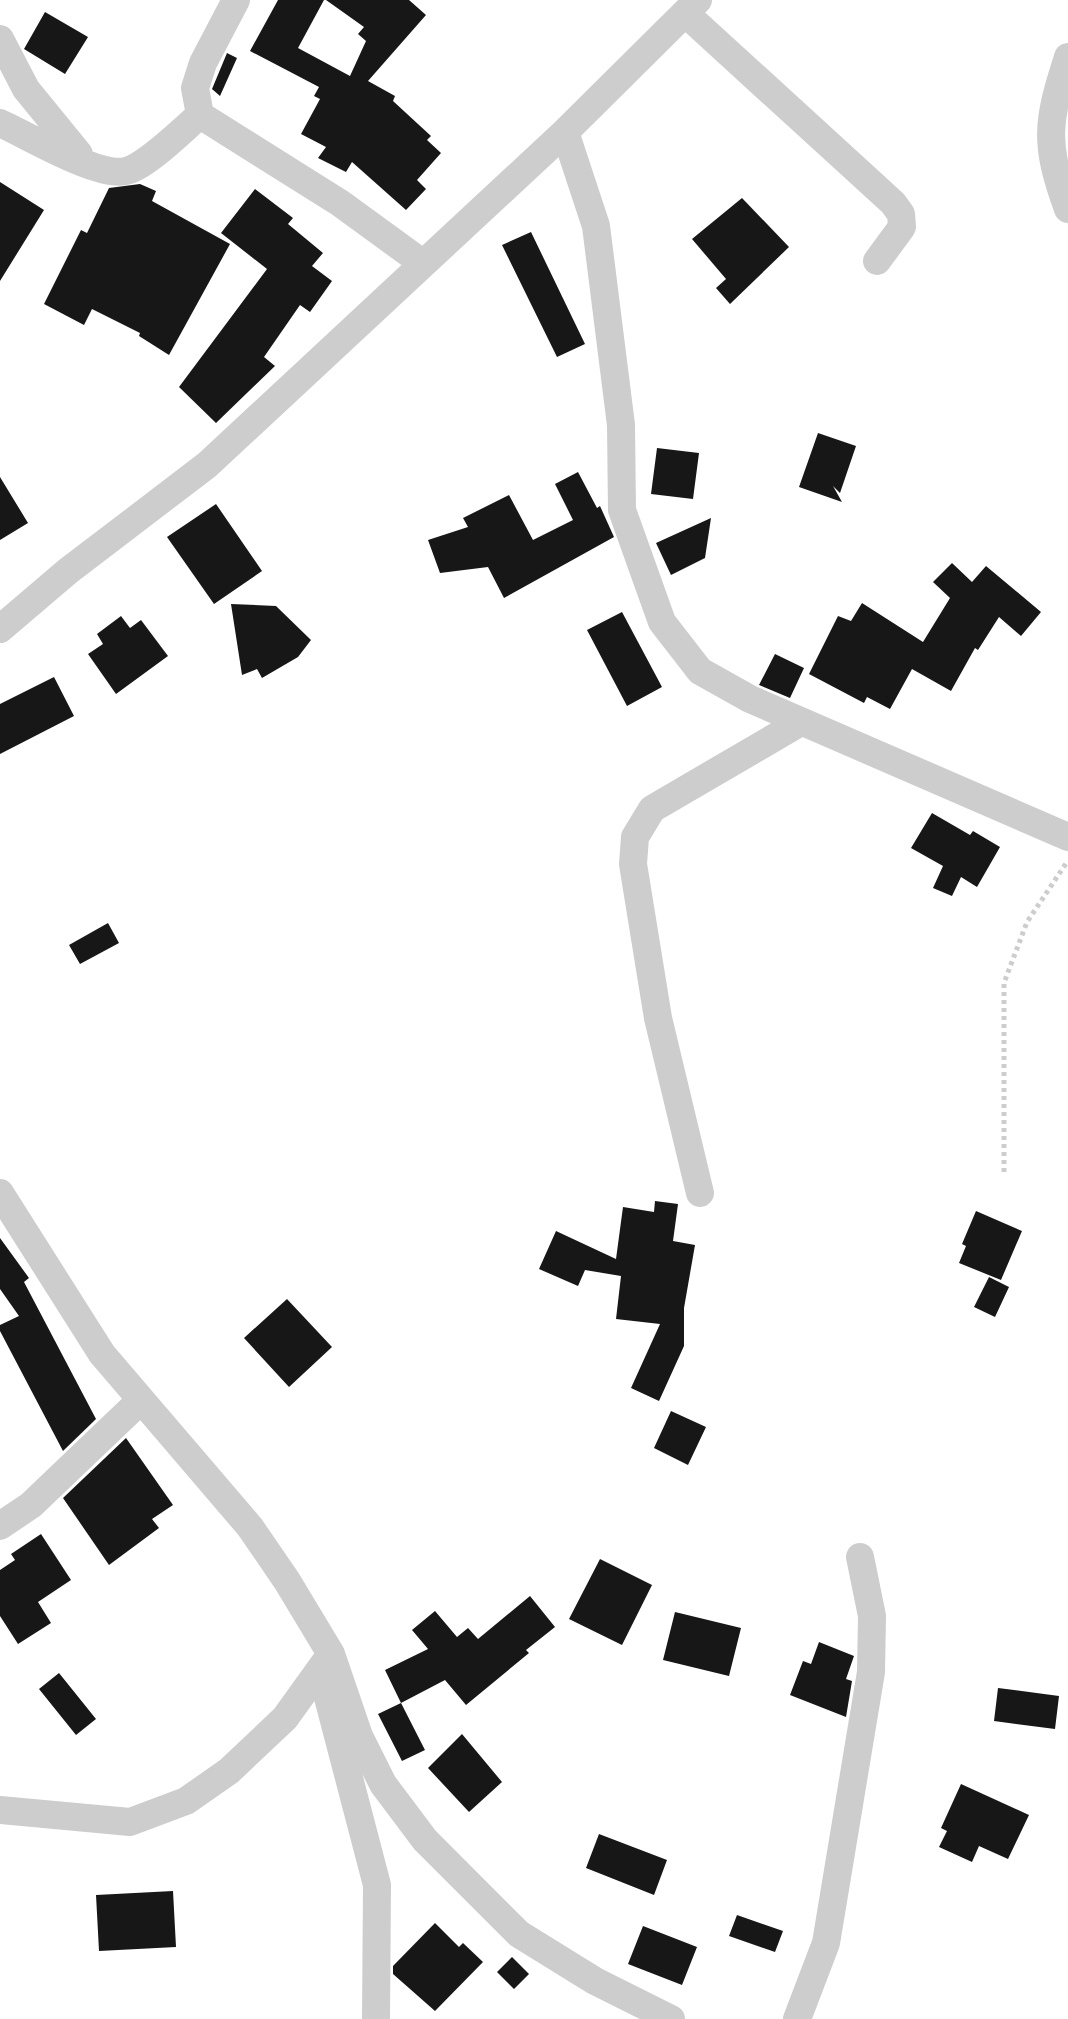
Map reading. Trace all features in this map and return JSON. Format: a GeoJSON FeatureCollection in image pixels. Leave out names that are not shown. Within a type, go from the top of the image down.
{"type":"FeatureCollection","features":[{"type":"Feature","properties":{"kind":"street"},"geometry":{"type":"LineString","coordinates":[[236,0],[203,63],[195,88],[200,115],[340,203],[421,262]]}},
{"type":"Feature","properties":{"kind":"street"},"geometry":{"type":"LineString","coordinates":[[0,629],[68,571],[207,465],[421,262],[565,132],[691,6],[893,203],[901,214],[902,227],[877,261]]}},
{"type":"Feature","properties":{"kind":"street"},"geometry":{"type":"LineString","coordinates":[[0,39],[26,89],[88,163]]}},
{"type":"Feature","properties":{"kind":"street"},"geometry":{"type":"LineString","coordinates":[[1068,57],[1048,130],[1058,182],[1068,209]]}},
{"type":"Feature","properties":{"kind":"street"},"geometry":{"type":"LineString","coordinates":[[0,123],[88,163],[111,171],[128,171],[200,115]]}},
{"type":"Feature","properties":{"kind":"street"},"geometry":{"type":"LineString","coordinates":[[565,132],[596,226],[621,425],[622,510],[662,622],[700,671],[801,722],[1068,837]]}},
{"type":"Feature","properties":{"kind":"street"},"geometry":{"type":"LineString","coordinates":[[700,1193],[658,1018],[633,864],[635,837],[652,809],[801,722]]}},
{"type":"Feature","properties":{"kind":"street"},"geometry":{"type":"LineString","coordinates":[[0,1193],[102,1354],[250,1527],[326,1662],[383,1784],[425,1840],[519,1934],[595,1981],[671,2019]]}},
{"type":"Feature","properties":{"kind":"street"},"geometry":{"type":"LineString","coordinates":[[0,1526],[31,1505],[141,1400]]}},
{"type":"Feature","properties":{"kind":"street"},"geometry":{"type":"LineString","coordinates":[[797,2019],[826,1943],[871,1672],[872,1616],[860,1557]]}},
{"type":"Feature","properties":{"kind":"street"},"geometry":{"type":"LineString","coordinates":[[0,1810],[130,1822],[186,1801],[229,1771],[285,1718],[326,1662]]}},
{"type":"Feature","properties":{"kind":"street"},"geometry":{"type":"LineString","coordinates":[[326,1662],[377,1885],[376,2019]]}},
{"type":"Feature","properties":{"kind":"path"},"geometry":{"type":"LineString","coordinates":[[1004,1172],[1004,983],[1027,922],[1068,861]]}},
{"type":"Feature","properties":{"kind":"building"},"geometry":{"type":"Polygon","coordinates":[[[278,0],[324,0],[298,48],[350,76],[366,41],[358,34],[364,27],[326,0],[409,0],[426,15],[368,81],[395,96],[393,101],[431,136],[427,140],[441,153],[417,180],[426,189],[406,210],[352,162],[346,172],[318,158],[326,147],[301,134],[320,99],[314,96],[319,87],[250,51],[278,0]]]}},
{"type":"Feature","properties":{"kind":"building"},"geometry":{"type":"Polygon","coordinates":[[[45,12],[88,37],[65,74],[24,49],[45,12]]]}},
{"type":"Feature","properties":{"kind":"building"},"geometry":{"type":"Polygon","coordinates":[[[227,53],[237,58],[220,96],[212,89],[227,53]]]}},
{"type":"Feature","properties":{"kind":"building"},"geometry":{"type":"Polygon","coordinates":[[[0,182],[44,210],[0,281],[0,182]]]}},
{"type":"Feature","properties":{"kind":"building"},"geometry":{"type":"Polygon","coordinates":[[[140,184],[156,191],[152,201],[230,244],[169,355],[139,336],[140,333],[92,309],[84,325],[44,304],[81,230],[87,233],[109,188],[140,184]]]}},
{"type":"Feature","properties":{"kind":"building"},"geometry":{"type":"Polygon","coordinates":[[[255,189],[293,218],[288,224],[323,253],[312,266],[332,281],[310,312],[300,305],[264,357],[275,366],[216,423],[179,387],[267,269],[221,233],[255,189]]]}},
{"type":"Feature","properties":{"kind":"building"},"geometry":{"type":"Polygon","coordinates":[[[742,198],[789,247],[730,304],[716,288],[726,279],[692,239],[742,198]]]}},
{"type":"Feature","properties":{"kind":"building"},"geometry":{"type":"Polygon","coordinates":[[[531,232],[585,344],[557,357],[502,245],[531,232]]]}},
{"type":"Feature","properties":{"kind":"building"},"geometry":{"type":"Polygon","coordinates":[[[818,433],[856,446],[840,493],[833,486],[842,502],[799,487],[818,433]]]}},
{"type":"Feature","properties":{"kind":"building"},"geometry":{"type":"Polygon","coordinates":[[[657,448],[699,453],[693,499],[651,494],[657,448]]]}},
{"type":"Feature","properties":{"kind":"building"},"geometry":{"type":"Polygon","coordinates":[[[578,472],[597,508],[600,506],[614,537],[504,598],[488,567],[440,573],[428,540],[468,527],[463,518],[509,495],[533,540],[573,520],[555,484],[578,472]]]}},
{"type":"Feature","properties":{"kind":"building"},"geometry":{"type":"Polygon","coordinates":[[[0,477],[28,523],[0,540],[0,477]]]}},
{"type":"Feature","properties":{"kind":"building"},"geometry":{"type":"Polygon","coordinates":[[[216,504],[262,571],[214,604],[167,537],[216,504]]]}},
{"type":"Feature","properties":{"kind":"building"},"geometry":{"type":"Polygon","coordinates":[[[711,518],[705,558],[671,575],[656,543],[711,518]]]}},
{"type":"Feature","properties":{"kind":"building"},"geometry":{"type":"Polygon","coordinates":[[[952,563],[972,582],[986,566],[1041,612],[1021,636],[999,617],[978,650],[975,648],[951,691],[912,669],[890,709],[867,697],[864,703],[809,674],[838,616],[851,621],[862,603],[923,642],[950,598],[933,582],[952,563]]]}},
{"type":"Feature","properties":{"kind":"building"},"geometry":{"type":"Polygon","coordinates":[[[231,604],[276,606],[311,640],[298,657],[262,678],[257,669],[242,675],[231,604]]]}},
{"type":"Feature","properties":{"kind":"building"},"geometry":{"type":"Polygon","coordinates":[[[622,612],[662,687],[627,706],[587,630],[622,612]]]}},
{"type":"Feature","properties":{"kind":"building"},"geometry":{"type":"Polygon","coordinates":[[[121,616],[130,628],[141,620],[168,656],[116,694],[88,654],[103,644],[97,634],[121,616]]]}},
{"type":"Feature","properties":{"kind":"building"},"geometry":{"type":"Polygon","coordinates":[[[775,654],[804,668],[790,698],[759,685],[775,654]]]}},
{"type":"Feature","properties":{"kind":"building"},"geometry":{"type":"Polygon","coordinates":[[[54,677],[74,716],[0,754],[0,704],[54,677]]]}},
{"type":"Feature","properties":{"kind":"building"},"geometry":{"type":"Polygon","coordinates":[[[932,813],[970,835],[973,831],[1000,847],[977,887],[961,877],[952,896],[933,888],[943,866],[911,848],[932,813]]]}},
{"type":"Feature","properties":{"kind":"building"},"geometry":{"type":"Polygon","coordinates":[[[108,923],[119,943],[80,964],[69,945],[108,923]]]}},
{"type":"Feature","properties":{"kind":"building"},"geometry":{"type":"Polygon","coordinates":[[[655,1201],[678,1204],[673,1241],[695,1245],[684,1308],[684,1346],[659,1401],[631,1388],[660,1324],[616,1319],[621,1276],[585,1270],[578,1286],[539,1269],[556,1231],[616,1259],[623,1207],[654,1212],[655,1201]]]}},
{"type":"Feature","properties":{"kind":"building"},"geometry":{"type":"Polygon","coordinates":[[[976,1211],[1022,1231],[1001,1280],[959,1263],[966,1246],[962,1244],[976,1211]]]}},
{"type":"Feature","properties":{"kind":"building"},"geometry":{"type":"Polygon","coordinates":[[[0,1238],[29,1278],[24,1282],[96,1419],[63,1451],[0,1331],[0,1325],[19,1316],[0,1289],[0,1238]]]}},
{"type":"Feature","properties":{"kind":"building"},"geometry":{"type":"Polygon","coordinates":[[[989,1277],[1009,1287],[995,1317],[974,1307],[989,1277]]]}},
{"type":"Feature","properties":{"kind":"building"},"geometry":{"type":"Polygon","coordinates":[[[287,1299],[332,1347],[289,1387],[244,1338],[287,1299]]]}},
{"type":"Feature","properties":{"kind":"building"},"geometry":{"type":"Polygon","coordinates":[[[671,1411],[706,1427],[688,1465],[654,1448],[671,1411]]]}},
{"type":"Feature","properties":{"kind":"building"},"geometry":{"type":"Polygon","coordinates":[[[126,1438],[173,1505],[152,1519],[159,1528],[109,1565],[63,1498],[126,1438]]]}},
{"type":"Feature","properties":{"kind":"building"},"geometry":{"type":"Polygon","coordinates":[[[41,1534],[71,1580],[38,1602],[51,1623],[18,1644],[0,1616],[0,1570],[15,1560],[11,1554],[41,1534]]]}},
{"type":"Feature","properties":{"kind":"building"},"geometry":{"type":"Polygon","coordinates":[[[600,1559],[652,1585],[622,1645],[569,1619],[600,1559]]]}},
{"type":"Feature","properties":{"kind":"building"},"geometry":{"type":"Polygon","coordinates":[[[530,1596],[555,1627],[526,1650],[529,1653],[466,1705],[445,1680],[401,1703],[385,1670],[428,1649],[412,1630],[435,1611],[457,1637],[468,1628],[478,1639],[530,1596]]]}},
{"type":"Feature","properties":{"kind":"building"},"geometry":{"type":"Polygon","coordinates":[[[675,1612],[741,1628],[729,1676],[663,1660],[675,1612]]]}},
{"type":"Feature","properties":{"kind":"building"},"geometry":{"type":"Polygon","coordinates":[[[819,1642],[854,1656],[846,1679],[852,1681],[846,1717],[790,1695],[803,1661],[811,1664],[819,1642]]]}},
{"type":"Feature","properties":{"kind":"building"},"geometry":{"type":"Polygon","coordinates":[[[59,1673],[96,1719],[76,1735],[39,1689],[59,1673]]]}},
{"type":"Feature","properties":{"kind":"building"},"geometry":{"type":"Polygon","coordinates":[[[998,1688],[1059,1696],[1055,1729],[994,1721],[998,1688]]]}},
{"type":"Feature","properties":{"kind":"building"},"geometry":{"type":"Polygon","coordinates":[[[401,1703],[425,1750],[402,1761],[378,1714],[401,1703]]]}},
{"type":"Feature","properties":{"kind":"building"},"geometry":{"type":"Polygon","coordinates":[[[462,1734],[502,1782],[469,1812],[428,1768],[462,1734]]]}},
{"type":"Feature","properties":{"kind":"building"},"geometry":{"type":"Polygon","coordinates":[[[961,1784],[1029,1815],[1008,1859],[979,1846],[972,1862],[939,1847],[947,1831],[941,1828],[961,1784]]]}},
{"type":"Feature","properties":{"kind":"building"},"geometry":{"type":"Polygon","coordinates":[[[599,1834],[667,1860],[654,1895],[586,1868],[599,1834]]]}},
{"type":"Feature","properties":{"kind":"building"},"geometry":{"type":"Polygon","coordinates":[[[173,1891],[176,1947],[99,1951],[96,1895],[173,1891]]]}},
{"type":"Feature","properties":{"kind":"building"},"geometry":{"type":"Polygon","coordinates":[[[737,1915],[783,1931],[775,1952],[729,1936],[737,1915]]]}},
{"type":"Feature","properties":{"kind":"building"},"geometry":{"type":"Polygon","coordinates":[[[435,1923],[459,1947],[463,1943],[483,1962],[435,2011],[393,1974],[393,1966],[435,1923]]]}},
{"type":"Feature","properties":{"kind":"building"},"geometry":{"type":"Polygon","coordinates":[[[643,1926],[697,1947],[682,1985],[628,1964],[643,1926]]]}},
{"type":"Feature","properties":{"kind":"building"},"geometry":{"type":"Polygon","coordinates":[[[512,1957],[529,1974],[514,1989],[497,1972],[512,1957]]]}}]}
